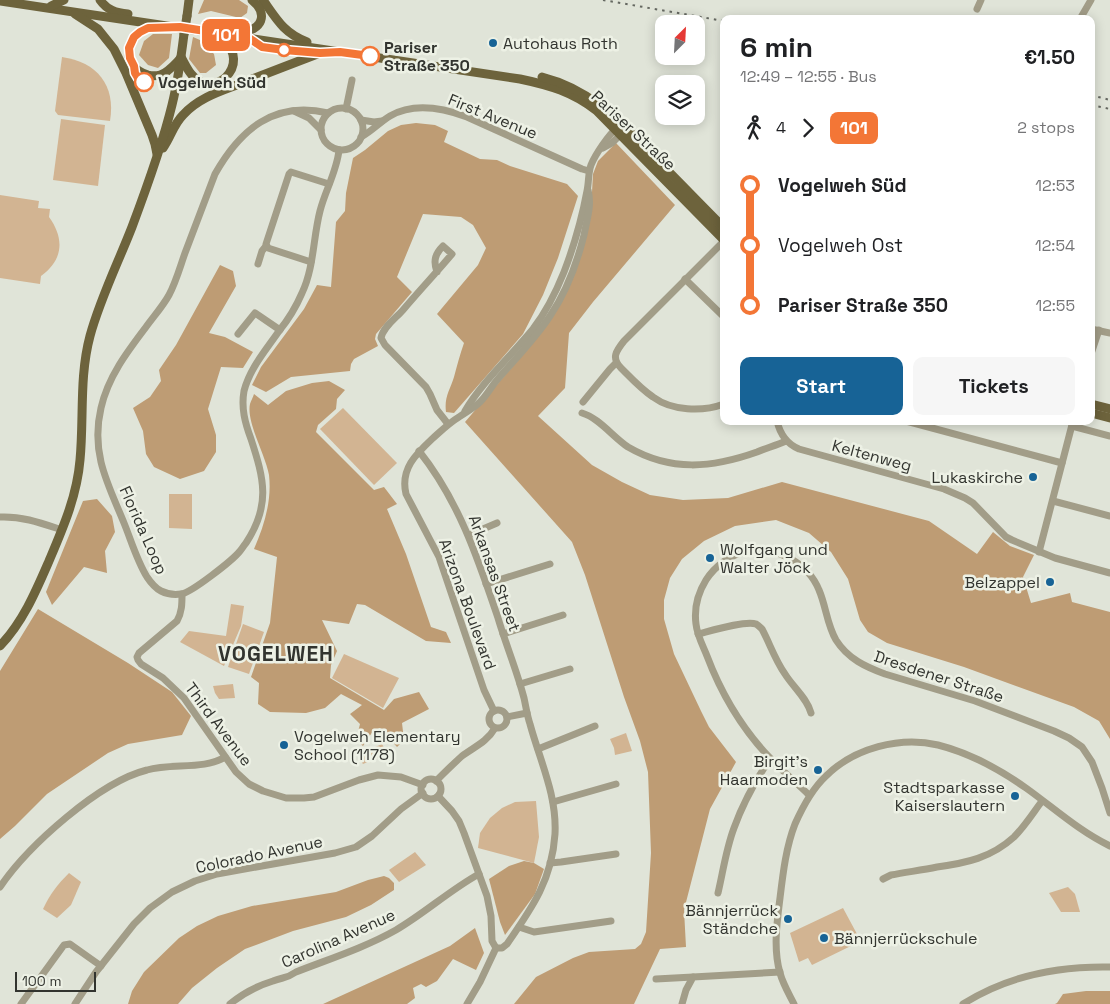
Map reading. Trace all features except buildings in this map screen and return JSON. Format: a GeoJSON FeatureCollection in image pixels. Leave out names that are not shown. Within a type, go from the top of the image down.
{"type":"FeatureCollection","features":[{"type":"Feature","properties":{"kind":"main road","name":"Pariser Straße"},"geometry":{"type":"LineString","coordinates":[[12,0],[168,23],[184,22],[213,33],[520,79],[559,89],[588,104],[620,130],[720,224]]}},
{"type":"Feature","properties":{"kind":"main road"},"geometry":{"type":"LineString","coordinates":[[51,6],[64,0]]}},
{"type":"Feature","properties":{"kind":"main road"},"geometry":{"type":"LineString","coordinates":[[100,0],[103,5],[115,12],[184,22]]}},
{"type":"Feature","properties":{"kind":"main road"},"geometry":{"type":"LineString","coordinates":[[0,646],[24,614],[62,530],[74,495],[78,479],[81,447],[82,383],[90,336],[157,156],[172,106],[181,57],[184,22],[191,0]]}},
{"type":"Feature","properties":{"kind":"main road"},"geometry":{"type":"LineString","coordinates":[[240,32],[253,30],[261,20],[260,8],[252,0]]}},
{"type":"Feature","properties":{"kind":"main road"},"geometry":{"type":"LineString","coordinates":[[263,0],[290,33],[307,42]]}},
{"type":"Feature","properties":{"kind":"main road","name":"Pariser Straße"},"geometry":{"type":"LineString","coordinates":[[0,1],[69,11],[184,22],[544,78],[560,83],[592,98],[616,117],[620,130],[720,236]]}},
{"type":"Feature","properties":{"kind":"main road"},"geometry":{"type":"LineString","coordinates":[[69,11],[98,30],[114,49],[156,144],[157,156]]}},
{"type":"Feature","properties":{"kind":"main road"},"geometry":{"type":"LineString","coordinates":[[181,57],[168,70],[155,76],[144,73],[134,66],[130,58],[129,48],[134,37],[144,29],[184,22]]}},
{"type":"Feature","properties":{"kind":"main road"},"geometry":{"type":"LineString","coordinates":[[181,57],[190,72],[199,81],[209,84],[223,80],[233,67],[234,55],[228,43],[213,33]]}},
{"type":"Feature","properties":{"kind":"main road"},"geometry":{"type":"LineString","coordinates":[[157,156],[168,140],[176,123],[196,103],[314,55],[340,52]]}},
{"type":"Feature","properties":{"kind":"main road"},"geometry":{"type":"LineString","coordinates":[[1095,405],[1110,409]]}},
{"type":"Feature","properties":{"kind":"main road"},"geometry":{"type":"LineString","coordinates":[[1095,414],[1110,418]]}},
{"type":"Feature","properties":{"kind":"street"},"geometry":{"type":"LineString","coordinates":[[977,9],[981,0]]}},
{"type":"Feature","properties":{"kind":"street"},"geometry":{"type":"LineString","coordinates":[[1082,15],[1091,0]]}},
{"type":"Feature","properties":{"kind":"street"},"geometry":{"type":"LineString","coordinates":[[346,109],[352,80]]}},
{"type":"Feature","properties":{"kind":"street","name":"First Avenue"},"geometry":{"type":"LineString","coordinates":[[361,137],[398,112],[416,108],[437,108],[453,111],[589,171]]}},
{"type":"Feature","properties":{"kind":"street"},"geometry":{"type":"LineString","coordinates":[[337,109],[346,109],[355,113],[361,120],[363,128],[361,137],[359,142],[350,148],[334,149],[326,144],[321,135],[321,124],[328,113],[337,109]]}},
{"type":"Feature","properties":{"kind":"street"},"geometry":{"type":"LineString","coordinates":[[291,110],[306,116],[321,130]]}},
{"type":"Feature","properties":{"kind":"street","name":"Florida Loop"},"geometry":{"type":"LineString","coordinates":[[182,594],[172,594],[160,590],[147,577],[113,497],[101,463],[98,436],[100,409],[110,381],[118,366],[169,294],[215,174],[225,156],[238,140],[266,119],[279,113],[291,110],[314,110],[328,113]]}},
{"type":"Feature","properties":{"kind":"street","name":"First Avenue"},"geometry":{"type":"LineString","coordinates":[[361,120],[374,122],[384,120]]}},
{"type":"Feature","properties":{"kind":"street","name":"Arizona Boulevard"},"geometry":{"type":"LineString","coordinates":[[463,414],[473,397],[534,328],[544,314],[564,273],[573,248],[588,190],[589,171],[593,160],[600,149],[612,142],[620,130]]}},
{"type":"Feature","properties":{"kind":"street"},"geometry":{"type":"LineString","coordinates":[[182,594],[198,585],[240,552],[259,516],[263,483],[244,418],[243,399],[245,389],[254,367],[280,330],[303,292],[311,262],[319,212],[339,150]]}},
{"type":"Feature","properties":{"kind":"street"},"geometry":{"type":"LineString","coordinates":[[258,264],[262,251],[266,246],[289,174],[293,172],[328,184]]}},
{"type":"Feature","properties":{"kind":"street","name":"Arizona Boulevard"},"geometry":{"type":"LineString","coordinates":[[494,711],[484,690],[440,557],[406,494],[406,472],[410,462],[419,451],[448,424],[484,398],[490,388],[551,315],[572,273],[586,226],[590,206],[588,190]]}},
{"type":"Feature","properties":{"kind":"street"},"geometry":{"type":"LineString","coordinates":[[720,244],[619,347],[616,355],[616,363],[652,397],[665,404],[679,408],[699,409],[720,405]]}},
{"type":"Feature","properties":{"kind":"street"},"geometry":{"type":"LineString","coordinates":[[266,246],[311,262]]}},
{"type":"Feature","properties":{"kind":"street"},"geometry":{"type":"LineString","coordinates":[[437,272],[384,331],[381,338],[385,345],[426,387],[437,410],[448,424]]}},
{"type":"Feature","properties":{"kind":"street"},"geometry":{"type":"LineString","coordinates":[[685,279],[720,313]]}},
{"type":"Feature","properties":{"kind":"street"},"geometry":{"type":"LineString","coordinates":[[556,291],[556,295],[560,298]]}},
{"type":"Feature","properties":{"kind":"street"},"geometry":{"type":"LineString","coordinates":[[238,334],[255,313],[280,330]]}},
{"type":"Feature","properties":{"kind":"street"},"geometry":{"type":"LineString","coordinates":[[1095,329],[1110,333]]}},
{"type":"Feature","properties":{"kind":"street"},"geometry":{"type":"LineString","coordinates":[[584,402],[616,363]]}},
{"type":"Feature","properties":{"kind":"street"},"geometry":{"type":"LineString","coordinates":[[582,413],[592,417],[620,441],[634,449],[661,460],[684,465],[734,460],[786,441],[778,425]]}},
{"type":"Feature","properties":{"kind":"street"},"geometry":{"type":"LineString","coordinates":[[921,425],[1062,463]]}},
{"type":"Feature","properties":{"kind":"street"},"geometry":{"type":"LineString","coordinates":[[1039,552],[1072,425]]}},
{"type":"Feature","properties":{"kind":"street"},"geometry":{"type":"LineString","coordinates":[[1078,425],[1110,436]]}},
{"type":"Feature","properties":{"kind":"street","name":"Keltenweg"},"geometry":{"type":"LineString","coordinates":[[786,441],[799,449],[955,493],[973,503],[1006,537],[1039,552],[1110,573]]}},
{"type":"Feature","properties":{"kind":"street","name":"Arkansas Street"},"geometry":{"type":"LineString","coordinates":[[419,451],[435,472],[469,535],[520,684],[553,802],[555,835],[545,882],[534,905],[505,946],[496,948]]}},
{"type":"Feature","properties":{"kind":"street"},"geometry":{"type":"LineString","coordinates":[[1053,501],[1110,516]]}},
{"type":"Feature","properties":{"kind":"street"},"geometry":{"type":"LineString","coordinates":[[0,518],[34,520],[62,530]]}},
{"type":"Feature","properties":{"kind":"street"},"geometry":{"type":"LineString","coordinates":[[469,535],[497,523]]}},
{"type":"Feature","properties":{"kind":"street","name":"Dresdener Straße"},"geometry":{"type":"LineString","coordinates":[[809,795],[770,759],[752,738],[715,677],[698,634],[695,617],[697,600],[707,578],[718,566],[734,555],[749,551],[777,552],[802,566],[819,588],[827,619],[837,640],[843,649],[858,662],[885,674],[975,701],[1054,730],[1069,738],[1082,747],[1092,762],[1110,813]]}},
{"type":"Feature","properties":{"kind":"street"},"geometry":{"type":"LineString","coordinates":[[486,584],[550,564]]}},
{"type":"Feature","properties":{"kind":"street","name":"Third Avenue"},"geometry":{"type":"LineString","coordinates":[[182,594],[181,614],[177,621],[139,653],[138,660],[163,678],[178,692],[194,711],[236,772],[250,784],[270,794],[286,798],[314,797],[378,775],[401,777],[422,785]]}},
{"type":"Feature","properties":{"kind":"street"},"geometry":{"type":"LineString","coordinates":[[503,634],[563,615]]}},
{"type":"Feature","properties":{"kind":"street"},"geometry":{"type":"LineString","coordinates":[[698,634],[746,624],[754,623],[758,625],[762,629],[784,673],[809,706],[811,712]]}},
{"type":"Feature","properties":{"kind":"street"},"geometry":{"type":"LineString","coordinates":[[520,684],[570,669]]}},
{"type":"Feature","properties":{"kind":"street"},"geometry":{"type":"LineString","coordinates":[[494,711],[503,711],[507,717],[507,722],[500,728],[495,728],[490,724],[489,718],[494,711]]}},
{"type":"Feature","properties":{"kind":"street"},"geometry":{"type":"LineString","coordinates":[[507,717],[527,713]]}},
{"type":"Feature","properties":{"kind":"street"},"geometry":{"type":"LineString","coordinates":[[538,749],[595,726]]}},
{"type":"Feature","properties":{"kind":"street"},"geometry":{"type":"LineString","coordinates":[[436,780],[441,788],[440,794],[433,798],[424,795],[422,793],[422,785],[428,780],[436,780],[461,758],[484,742],[495,728]]}},
{"type":"Feature","properties":{"kind":"street"},"geometry":{"type":"LineString","coordinates":[[794,1004],[780,972],[776,938],[785,860],[795,824],[809,795],[824,777],[833,769],[867,750],[895,743],[912,742],[936,744],[974,757],[1007,776],[1095,839],[1110,846]]}},
{"type":"Feature","properties":{"kind":"street"},"geometry":{"type":"LineString","coordinates":[[0,887],[23,858],[60,823],[119,780],[148,769],[205,764],[226,757]]}},
{"type":"Feature","properties":{"kind":"street"},"geometry":{"type":"LineString","coordinates":[[718,894],[729,844],[738,816],[750,790],[770,759]]}},
{"type":"Feature","properties":{"kind":"street"},"geometry":{"type":"LineString","coordinates":[[553,802],[616,784]]}},
{"type":"Feature","properties":{"kind":"street","name":"Colorado Avenue"},"geometry":{"type":"LineString","coordinates":[[75,1004],[117,944],[146,912],[164,897],[181,887],[218,874],[335,853],[356,847],[372,836],[422,793]]}},
{"type":"Feature","properties":{"kind":"street"},"geometry":{"type":"LineString","coordinates":[[438,796],[447,804],[459,821],[489,906],[492,941],[496,948],[467,1004]]}},
{"type":"Feature","properties":{"kind":"street"},"geometry":{"type":"LineString","coordinates":[[883,878],[891,875],[965,863],[985,856],[1000,848],[1013,837],[1024,826],[1042,801]]}},
{"type":"Feature","properties":{"kind":"street"},"geometry":{"type":"LineString","coordinates":[[550,863],[616,854]]}},
{"type":"Feature","properties":{"kind":"street","name":"Carolina Avenue"},"geometry":{"type":"LineString","coordinates":[[230,1004],[261,985],[287,978],[296,972],[354,950],[396,930],[479,874]]}},
{"type":"Feature","properties":{"kind":"street"},"geometry":{"type":"LineString","coordinates":[[519,927],[534,932],[611,921]]}},
{"type":"Feature","properties":{"kind":"street"},"geometry":{"type":"LineString","coordinates":[[21,1004],[64,944],[70,944],[101,966]]}},
{"type":"Feature","properties":{"kind":"street"},"geometry":{"type":"LineString","coordinates":[[963,1004],[985,991],[1033,974],[1076,967],[1110,967]]}},
{"type":"Feature","properties":{"kind":"street"},"geometry":{"type":"LineString","coordinates":[[656,979],[780,972]]}},
{"type":"Feature","properties":{"kind":"street"},"geometry":{"type":"LineString","coordinates":[[682,1004],[686,990],[693,977]]}},
{"type":"Feature","properties":{"kind":"shaded area"},"geometry":{"type":"Polygon","coordinates":[[[204,0],[239,0],[248,6],[247,13],[240,18],[211,11],[198,14],[204,0]]]}},
{"type":"Feature","properties":{"kind":"shaded area"},"geometry":{"type":"Polygon","coordinates":[[[153,34],[172,34],[169,58],[158,68],[148,65],[139,55],[144,41],[153,34]]]}},
{"type":"Feature","properties":{"kind":"shaded area"},"geometry":{"type":"Polygon","coordinates":[[[193,37],[200,40],[214,54],[216,65],[206,73],[200,73],[189,59],[193,37]]]}},
{"type":"Feature","properties":{"kind":"shaded area"},"geometry":{"type":"Polygon","coordinates":[[[62,57],[85,64],[101,77],[107,86],[110,97],[110,121],[58,115],[55,111],[62,57]]]}},
{"type":"Feature","properties":{"kind":"shaded area"},"geometry":{"type":"Polygon","coordinates":[[[61,119],[105,125],[98,186],[53,180],[61,119]]]}},
{"type":"Feature","properties":{"kind":"shaded area"},"geometry":{"type":"Polygon","coordinates":[[[416,123],[435,125],[448,131],[444,142],[480,159],[497,160],[567,184],[578,196],[558,258],[543,295],[523,334],[454,413],[446,412],[447,398],[464,343],[437,314],[478,265],[486,248],[473,225],[461,217],[423,214],[397,277],[412,292],[376,334],[375,339],[378,346],[354,359],[350,371],[291,377],[266,392],[252,385],[261,367],[304,309],[317,285],[331,287],[336,222],[345,211],[346,193],[353,158],[388,131],[401,125],[416,123]]]}},
{"type":"Feature","properties":{"kind":"shaded area"},"geometry":{"type":"Polygon","coordinates":[[[616,143],[675,205],[569,333],[565,388],[538,416],[592,465],[650,495],[683,500],[728,498],[782,482],[929,521],[977,554],[993,532],[1010,546],[1034,555],[1023,577],[1031,603],[1070,593],[1072,602],[1110,612],[1110,739],[1099,721],[1074,707],[964,667],[887,643],[868,632],[860,620],[848,579],[831,552],[809,533],[776,520],[735,526],[704,541],[682,559],[670,578],[664,600],[664,619],[674,654],[709,727],[736,762],[710,809],[684,910],[686,947],[660,949],[634,1004],[514,1004],[536,977],[589,952],[635,949],[641,944],[646,932],[651,853],[648,772],[640,741],[585,575],[572,542],[465,422],[532,344],[570,282],[591,210],[593,174],[598,161],[616,143]]]}},
{"type":"Feature","properties":{"kind":"shaded area"},"geometry":{"type":"Polygon","coordinates":[[[0,195],[39,201],[38,208],[50,209],[49,217],[58,233],[59,249],[54,263],[41,276],[40,284],[0,278],[0,195]]]}},
{"type":"Feature","properties":{"kind":"shaded area"},"geometry":{"type":"Polygon","coordinates":[[[220,265],[233,271],[236,286],[209,333],[225,337],[253,352],[243,368],[221,367],[208,409],[216,435],[216,452],[204,471],[180,479],[154,467],[146,454],[143,431],[133,408],[150,397],[161,381],[159,370],[176,345],[220,265]]]}},
{"type":"Feature","properties":{"kind":"shaded area"},"geometry":{"type":"Polygon","coordinates":[[[329,381],[345,390],[337,399],[336,409],[318,425],[316,432],[374,490],[384,487],[397,504],[387,509],[406,554],[431,627],[446,632],[451,643],[426,641],[365,605],[357,604],[349,624],[322,620],[337,651],[331,665],[330,678],[384,710],[394,699],[419,692],[429,709],[402,723],[404,740],[397,747],[380,728],[373,731],[363,746],[356,740],[360,724],[350,714],[362,705],[341,694],[325,708],[306,713],[270,712],[258,704],[259,683],[251,677],[270,623],[277,557],[254,549],[266,513],[270,485],[267,467],[253,429],[250,404],[254,394],[268,405],[286,391],[312,383],[329,381]]]}},
{"type":"Feature","properties":{"kind":"shaded area"},"geometry":{"type":"Polygon","coordinates":[[[343,408],[397,463],[374,485],[320,429],[343,408]]]}},
{"type":"Feature","properties":{"kind":"shaded area"},"geometry":{"type":"Polygon","coordinates":[[[169,494],[192,494],[192,529],[169,528],[169,494]]]}},
{"type":"Feature","properties":{"kind":"shaded area"},"geometry":{"type":"Polygon","coordinates":[[[97,499],[112,516],[115,532],[105,551],[107,573],[84,567],[52,605],[46,592],[83,501],[97,499]]]}},
{"type":"Feature","properties":{"kind":"shaded area"},"geometry":{"type":"Polygon","coordinates":[[[231,604],[244,606],[241,626],[224,666],[180,642],[189,631],[226,636],[231,604]]]}},
{"type":"Feature","properties":{"kind":"shaded area"},"geometry":{"type":"Polygon","coordinates":[[[38,609],[172,692],[191,716],[182,735],[128,744],[108,753],[47,794],[0,839],[0,671],[38,609]]]}},
{"type":"Feature","properties":{"kind":"shaded area"},"geometry":{"type":"Polygon","coordinates":[[[243,624],[264,632],[249,674],[228,667],[243,624]]]}},
{"type":"Feature","properties":{"kind":"shaded area"},"geometry":{"type":"Polygon","coordinates":[[[344,654],[399,678],[383,708],[332,678],[344,654]]]}},
{"type":"Feature","properties":{"kind":"shaded area"},"geometry":{"type":"Polygon","coordinates":[[[233,684],[235,698],[219,699],[213,686],[233,684]]]}},
{"type":"Feature","properties":{"kind":"shaded area"},"geometry":{"type":"Polygon","coordinates":[[[626,733],[632,751],[615,755],[610,739],[626,733]]]}},
{"type":"Feature","properties":{"kind":"shaded area"},"geometry":{"type":"Polygon","coordinates":[[[382,744],[386,751],[384,755],[363,764],[360,760],[364,752],[382,744]]]}},
{"type":"Feature","properties":{"kind":"shaded area"},"geometry":{"type":"Polygon","coordinates":[[[536,801],[539,837],[534,863],[478,848],[480,833],[490,818],[502,808],[515,802],[536,801]]]}},
{"type":"Feature","properties":{"kind":"shaded area"},"geometry":{"type":"Polygon","coordinates":[[[415,852],[426,865],[399,882],[389,870],[415,852]]]}},
{"type":"Feature","properties":{"kind":"shaded area"},"geometry":{"type":"Polygon","coordinates":[[[524,861],[534,863],[544,869],[535,894],[505,935],[489,879],[509,866],[524,861]]]}},
{"type":"Feature","properties":{"kind":"shaded area"},"geometry":{"type":"Polygon","coordinates":[[[69,873],[81,882],[71,905],[57,918],[43,909],[54,890],[69,873]]]}},
{"type":"Feature","properties":{"kind":"shaded area"},"geometry":{"type":"Polygon","coordinates":[[[384,876],[394,883],[394,890],[371,905],[346,917],[293,931],[245,949],[192,988],[178,1004],[128,1004],[132,991],[144,972],[179,938],[197,926],[218,916],[252,906],[336,892],[384,876]]]}},
{"type":"Feature","properties":{"kind":"shaded area"},"geometry":{"type":"Polygon","coordinates":[[[1068,887],[1075,894],[1080,912],[1061,912],[1049,893],[1068,887]]]}},
{"type":"Feature","properties":{"kind":"shaded area","name":"Bännjerrückschule"},"geometry":{"type":"Polygon","coordinates":[[[843,908],[857,934],[857,943],[812,965],[808,958],[799,962],[790,933],[843,908]]]}},
{"type":"Feature","properties":{"kind":"shaded area"},"geometry":{"type":"Polygon","coordinates":[[[475,928],[484,953],[476,970],[453,959],[437,981],[426,987],[421,984],[413,988],[415,998],[407,1004],[323,1004],[450,946],[475,928]]]}},
{"type":"Feature","properties":{"kind":"shaded area"},"geometry":{"type":"Polygon","coordinates":[[[1086,991],[1110,991],[1110,1004],[1055,1004],[1063,994],[1086,991]]]}},
{"type":"Feature","properties":{"kind":"railway"},"geometry":{"type":"LineString","coordinates":[[603,0],[720,20]]}},
{"type":"Feature","properties":{"kind":"railway"},"geometry":{"type":"LineString","coordinates":[[1095,96],[1110,100]]}},
{"type":"Feature","properties":{"kind":"railway"},"geometry":{"type":"LineString","coordinates":[[1095,106],[1110,109]]}},
{"type":"Feature","properties":{"kind":"bus line","name":"101"},"geometry":{"type":"LineString","coordinates":[[144,82],[135,73],[129,48],[134,37],[148,28],[180,27],[249,38],[262,47],[312,53],[340,52],[370,56]]}},
{"type":"Feature","properties":{"kind":"place","name":"Autohaus Roth"},"geometry":{"type":"Point","coordinates":[493,43]}},
{"type":"Feature","properties":{"kind":"place","name":"Pariser Straße 350"},"geometry":{"type":"Point","coordinates":[370,56]}},
{"type":"Feature","properties":{"kind":"place","name":"Vogelweh Süd"},"geometry":{"type":"Point","coordinates":[144,82]}},
{"type":"Feature","properties":{"kind":"place","name":"Lukaskirche"},"geometry":{"type":"Point","coordinates":[1033,477]}},
{"type":"Feature","properties":{"kind":"place","name":"Wolfgang und Walter Jöck"},"geometry":{"type":"Point","coordinates":[710,558]}},
{"type":"Feature","properties":{"kind":"place","name":"Belzappel"},"geometry":{"type":"Point","coordinates":[1050,582]}},
{"type":"Feature","properties":{"kind":"place","name":"Vogelweh Elementary School (1178)"},"geometry":{"type":"Point","coordinates":[284,745]}},
{"type":"Feature","properties":{"kind":"place","name":"Birgit's Haarmoden"},"geometry":{"type":"Point","coordinates":[818,770]}},
{"type":"Feature","properties":{"kind":"place","name":"Stadtsparkasse Kaiserslautern"},"geometry":{"type":"Point","coordinates":[1015,796]}},
{"type":"Feature","properties":{"kind":"place","name":"Bännjerrück Ständche"},"geometry":{"type":"Point","coordinates":[788,919]}},
{"type":"Feature","properties":{"kind":"place","name":"Bännjerrückschule"},"geometry":{"type":"Point","coordinates":[824,938]}},
{"type":"Feature","properties":{"kind":"district","name":"VOGELWEH"},"geometry":{"type":"Point","coordinates":[276,654]}}]}
